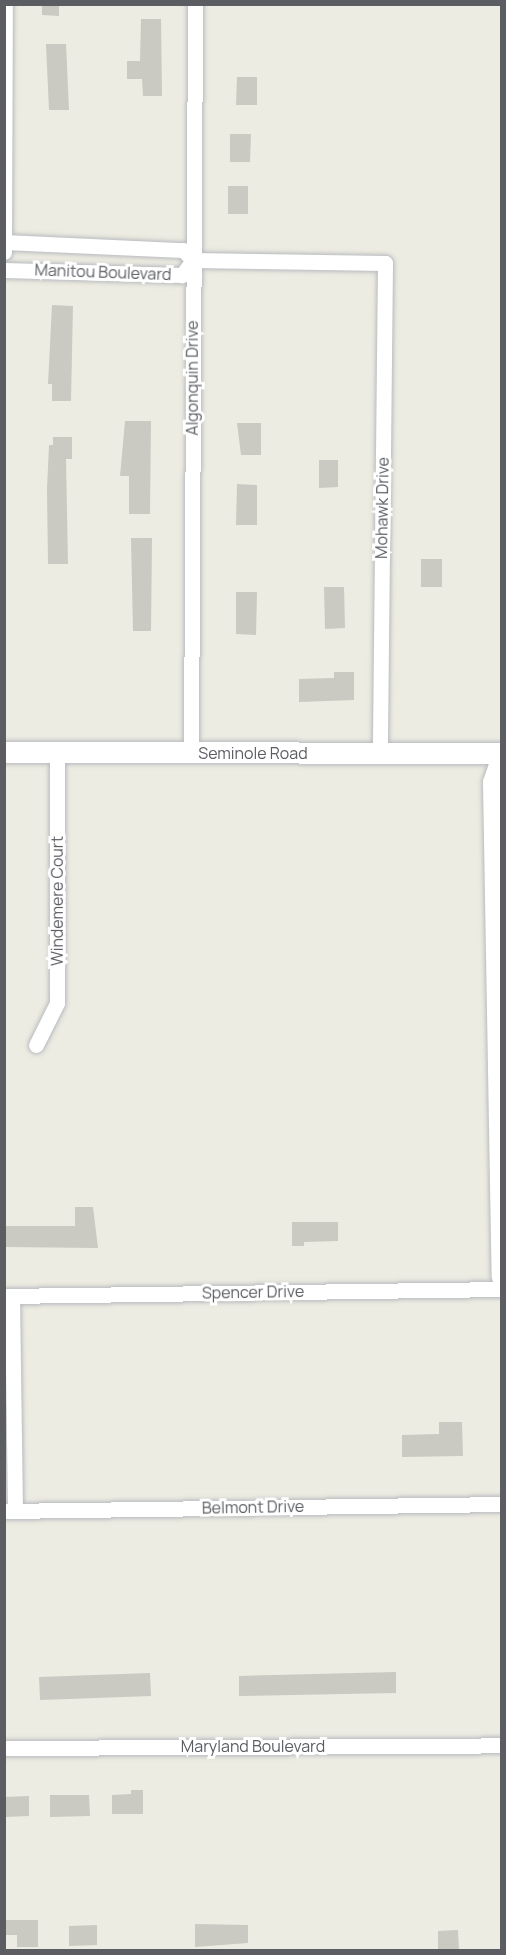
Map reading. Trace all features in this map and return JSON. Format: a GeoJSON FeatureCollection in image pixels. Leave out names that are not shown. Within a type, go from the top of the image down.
{"type":"FeatureCollection","features":[{"type":"Feature","properties":{"kind":"street"},"geometry":{"type":"LineString","coordinates":[[4,252],[5,4]]}},
{"type":"Feature","properties":{"kind":"street","name":"Algonquin Drive"},"geometry":{"type":"LineString","coordinates":[[191,752],[195,4]]}},
{"type":"Feature","properties":{"kind":"street","name":"Manitou Boulevard"},"geometry":{"type":"LineString","coordinates":[[5,242],[183,249],[193,260],[385,263]]}},
{"type":"Feature","properties":{"kind":"street","name":"Manitou Boulevard"},"geometry":{"type":"LineString","coordinates":[[4,270],[182,275],[193,260]]}},
{"type":"Feature","properties":{"kind":"street","name":"Mohawk Drive"},"geometry":{"type":"LineString","coordinates":[[380,754],[385,263]]}},
{"type":"Feature","properties":{"kind":"street","name":"Seminole Road"},"geometry":{"type":"LineString","coordinates":[[4,752],[501,755]]}},
{"type":"Feature","properties":{"kind":"street","name":"Windemere Court"},"geometry":{"type":"LineString","coordinates":[[36,1046],[57,1003],[57,753]]}},
{"type":"Feature","properties":{"kind":"street"},"geometry":{"type":"LineString","coordinates":[[501,755],[493,782],[501,1276]]}},
{"type":"Feature","properties":{"kind":"street","name":"Spencer Drive"},"geometry":{"type":"LineString","coordinates":[[8,1296],[501,1289]]}},
{"type":"Feature","properties":{"kind":"street"},"geometry":{"type":"LineString","coordinates":[[8,1296],[10,1510]]}},
{"type":"Feature","properties":{"kind":"street","name":"Belmont Drive"},"geometry":{"type":"LineString","coordinates":[[10,1510],[501,1504]]}},
{"type":"Feature","properties":{"kind":"street","name":"Maryland Boulevard"},"geometry":{"type":"LineString","coordinates":[[4,1748],[501,1745]]}},
{"type":"Feature","properties":{"kind":"building"},"geometry":{"type":"Polygon","coordinates":[[[42,4],[59,4],[59,16],[42,15],[42,4]]]}},
{"type":"Feature","properties":{"kind":"building"},"geometry":{"type":"Polygon","coordinates":[[[141,19],[161,19],[162,96],[143,96],[142,79],[127,79],[127,61],[140,61],[141,19]]]}},
{"type":"Feature","properties":{"kind":"building"},"geometry":{"type":"Polygon","coordinates":[[[46,44],[66,44],[69,110],[49,110],[46,44]]]}},
{"type":"Feature","properties":{"kind":"building"},"geometry":{"type":"Polygon","coordinates":[[[237,77],[257,77],[257,105],[236,105],[237,77]]]}},
{"type":"Feature","properties":{"kind":"building"},"geometry":{"type":"Polygon","coordinates":[[[230,134],[251,134],[250,162],[230,162],[230,134]]]}},
{"type":"Feature","properties":{"kind":"building"},"geometry":{"type":"Polygon","coordinates":[[[228,186],[248,186],[248,214],[228,214],[228,186]]]}},
{"type":"Feature","properties":{"kind":"building"},"geometry":{"type":"Polygon","coordinates":[[[52,305],[73,306],[71,401],[52,401],[52,384],[48,384],[52,305]]]}},
{"type":"Feature","properties":{"kind":"building"},"geometry":{"type":"Polygon","coordinates":[[[125,421],[151,421],[150,514],[129,514],[129,476],[120,476],[125,421]]]}},
{"type":"Feature","properties":{"kind":"building"},"geometry":{"type":"Polygon","coordinates":[[[237,423],[261,423],[261,455],[241,455],[237,423]]]}},
{"type":"Feature","properties":{"kind":"building"},"geometry":{"type":"Polygon","coordinates":[[[53,437],[72,437],[72,459],[66,459],[68,564],[48,564],[47,489],[49,445],[53,445],[53,437]]]}},
{"type":"Feature","properties":{"kind":"building"},"geometry":{"type":"Polygon","coordinates":[[[319,460],[338,460],[338,487],[319,488],[319,460]]]}},
{"type":"Feature","properties":{"kind":"building"},"geometry":{"type":"Polygon","coordinates":[[[237,484],[257,485],[257,525],[236,525],[237,484]]]}},
{"type":"Feature","properties":{"kind":"building"},"geometry":{"type":"Polygon","coordinates":[[[131,538],[152,538],[151,631],[133,631],[131,538]]]}},
{"type":"Feature","properties":{"kind":"building"},"geometry":{"type":"Polygon","coordinates":[[[421,559],[442,559],[442,587],[421,587],[421,559]]]}},
{"type":"Feature","properties":{"kind":"building"},"geometry":{"type":"Polygon","coordinates":[[[324,587],[344,587],[345,628],[325,629],[324,587]]]}},
{"type":"Feature","properties":{"kind":"building"},"geometry":{"type":"Polygon","coordinates":[[[236,592],[257,592],[256,635],[236,634],[236,592]]]}},
{"type":"Feature","properties":{"kind":"building"},"geometry":{"type":"Polygon","coordinates":[[[334,672],[354,672],[354,700],[299,702],[299,679],[334,678],[334,672]]]}},
{"type":"Feature","properties":{"kind":"building"},"geometry":{"type":"Polygon","coordinates":[[[75,1207],[93,1207],[98,1248],[4,1247],[4,1226],[75,1226],[75,1207]]]}},
{"type":"Feature","properties":{"kind":"building"},"geometry":{"type":"Polygon","coordinates":[[[292,1222],[338,1222],[338,1241],[304,1242],[304,1246],[292,1246],[292,1222]]]}},
{"type":"Feature","properties":{"kind":"building"},"geometry":{"type":"Polygon","coordinates":[[[439,1422],[462,1422],[463,1456],[402,1457],[402,1435],[439,1434],[439,1422]]]}},
{"type":"Feature","properties":{"kind":"building"},"geometry":{"type":"Polygon","coordinates":[[[396,1672],[396,1693],[239,1696],[239,1676],[396,1672]]]}},
{"type":"Feature","properties":{"kind":"building"},"geometry":{"type":"Polygon","coordinates":[[[150,1673],[151,1696],[40,1700],[39,1677],[150,1673]]]}},
{"type":"Feature","properties":{"kind":"building"},"geometry":{"type":"Polygon","coordinates":[[[131,1790],[143,1790],[143,1814],[112,1814],[112,1795],[131,1794],[131,1790]]]}},
{"type":"Feature","properties":{"kind":"building"},"geometry":{"type":"Polygon","coordinates":[[[50,1795],[89,1795],[90,1816],[50,1817],[50,1795]]]}},
{"type":"Feature","properties":{"kind":"building"},"geometry":{"type":"Polygon","coordinates":[[[29,1796],[29,1816],[4,1817],[4,1797],[29,1796]]]}},
{"type":"Feature","properties":{"kind":"building"},"geometry":{"type":"Polygon","coordinates":[[[4,1920],[38,1920],[38,1947],[17,1947],[17,1935],[4,1935],[4,1920]]]}},
{"type":"Feature","properties":{"kind":"building"},"geometry":{"type":"Polygon","coordinates":[[[195,1924],[248,1925],[248,1943],[195,1947],[195,1924]]]}},
{"type":"Feature","properties":{"kind":"building"},"geometry":{"type":"Polygon","coordinates":[[[97,1925],[97,1945],[69,1946],[69,1926],[97,1925]]]}},
{"type":"Feature","properties":{"kind":"building"},"geometry":{"type":"Polygon","coordinates":[[[458,1930],[459,1950],[438,1950],[438,1931],[458,1930]]]}}]}
